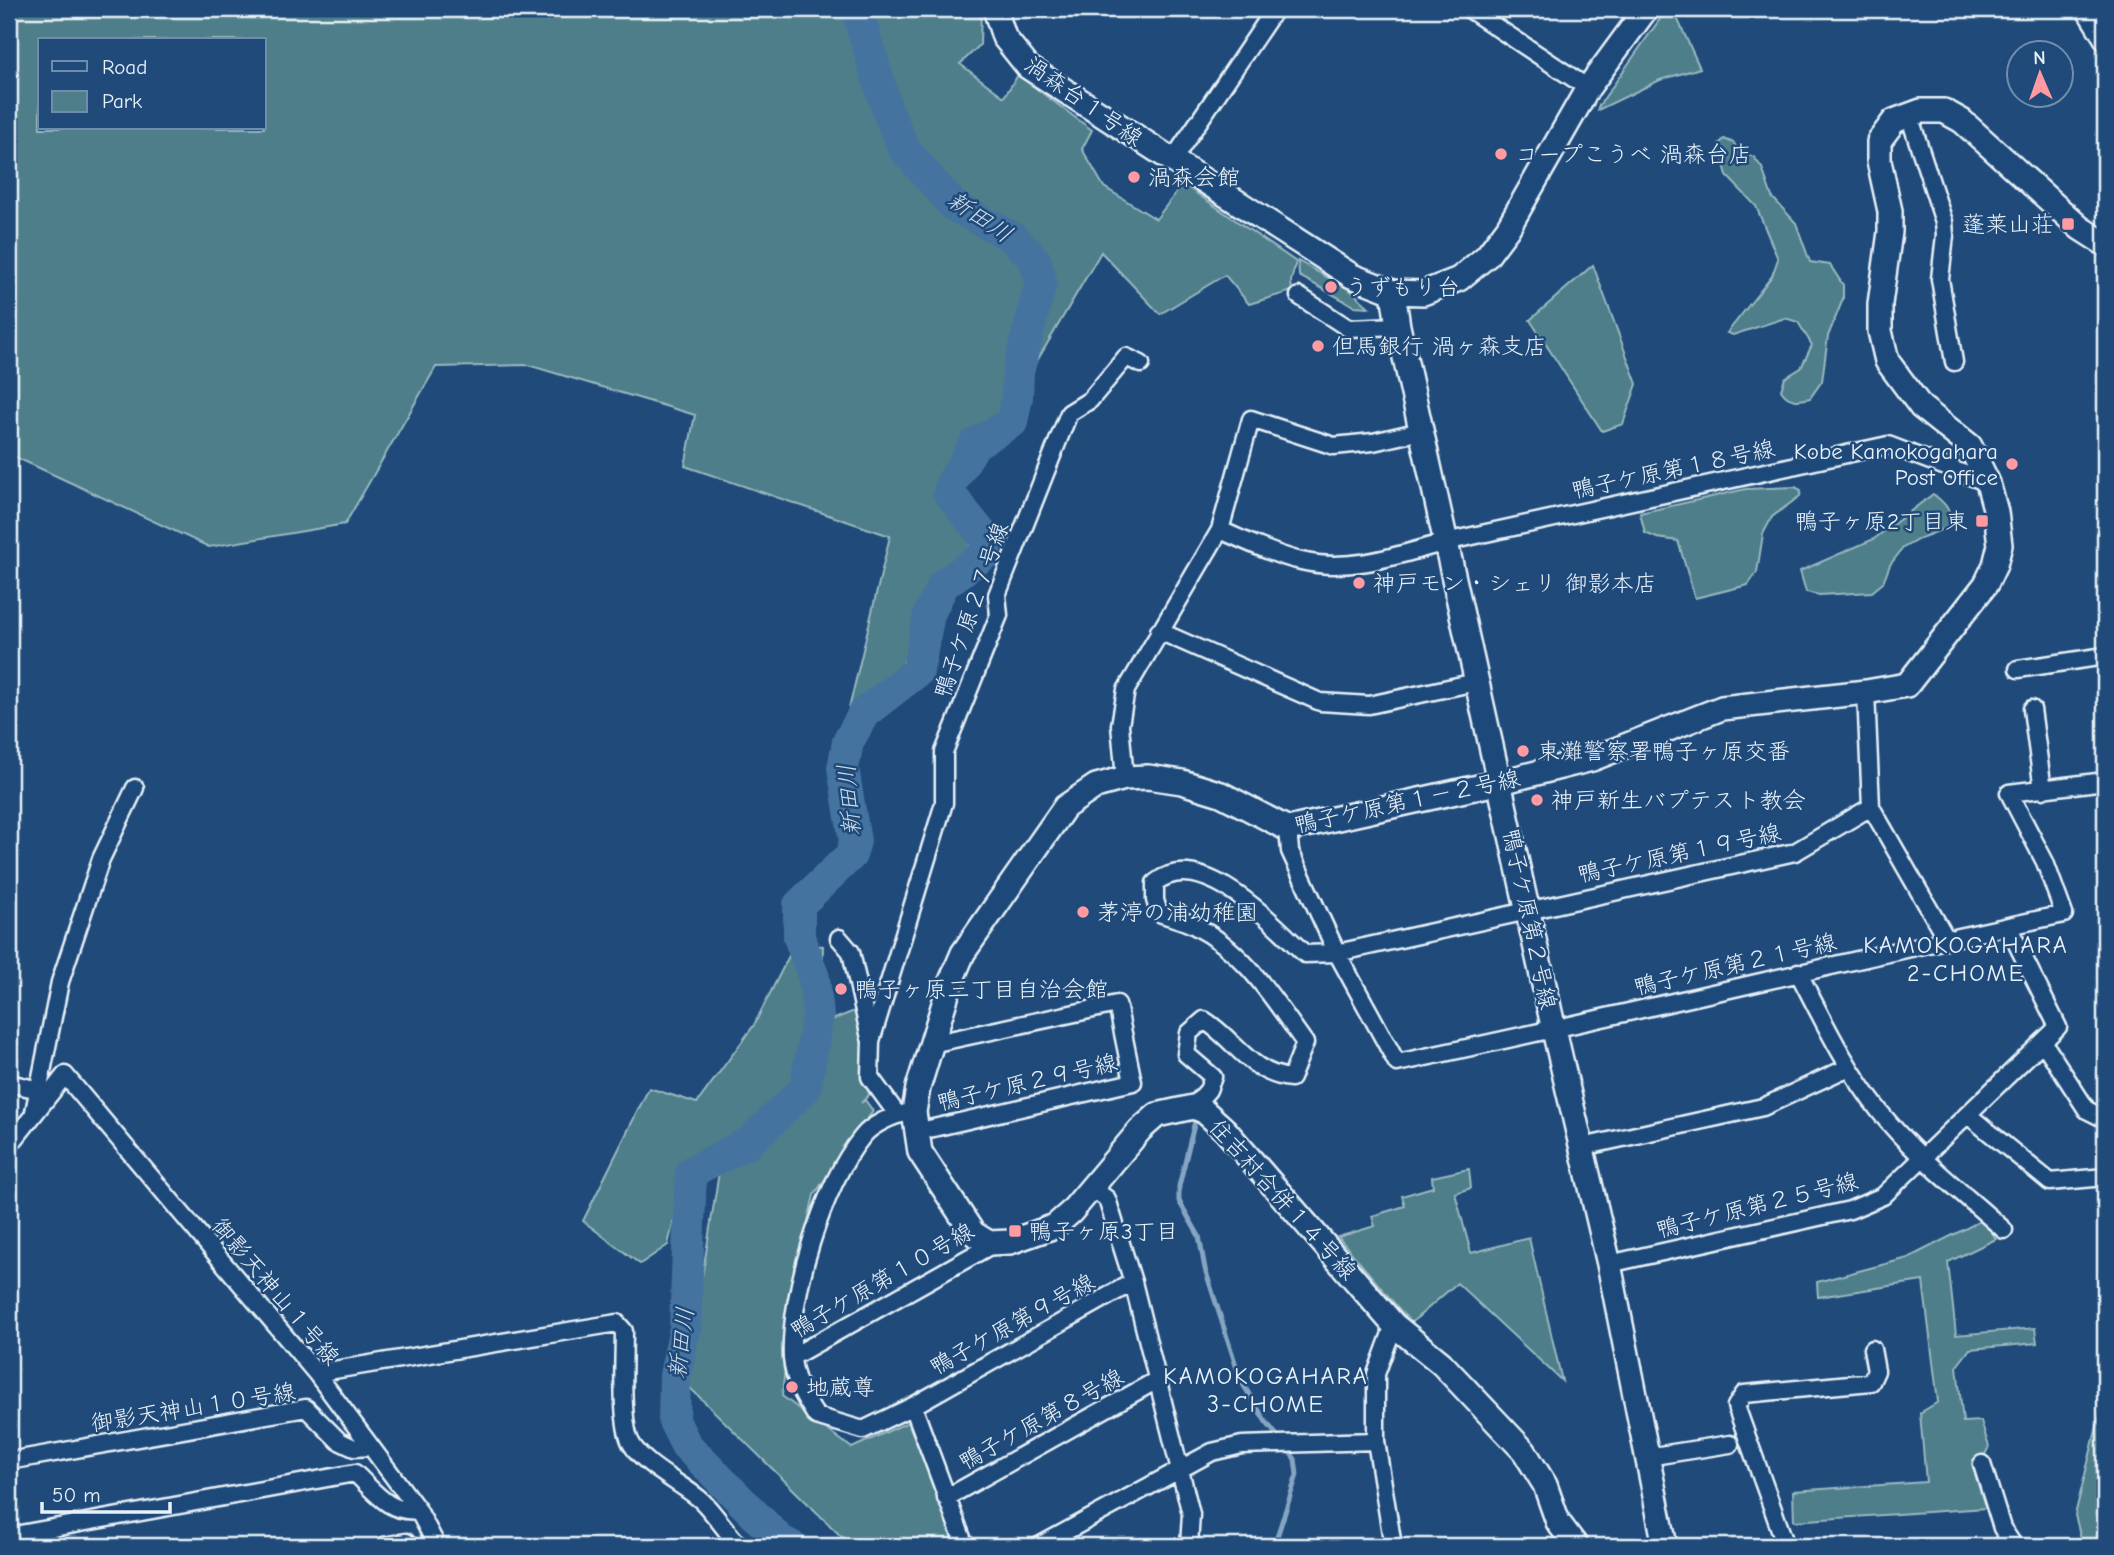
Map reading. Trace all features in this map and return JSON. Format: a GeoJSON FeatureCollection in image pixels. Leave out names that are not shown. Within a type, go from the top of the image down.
{"type":"FeatureCollection","features":[{"type":"Feature","properties":{"kind":"street","name":"渦森台１号線"},"geometry":{"type":"LineString","coordinates":[[995,9],[1004,37],[1028,68],[1353,276],[1393,292],[1423,293],[1459,279],[1487,256],[1508,228],[1588,88],[1646,9]]}},
{"type":"Feature","properties":{"kind":"street"},"geometry":{"type":"LineString","coordinates":[[1172,161],[1275,9]]}},
{"type":"Feature","properties":{"kind":"street"},"geometry":{"type":"LineString","coordinates":[[1469,9],[1588,88]]}},
{"type":"Feature","properties":{"kind":"street"},"geometry":{"type":"LineString","coordinates":[[2084,9],[2105,43]]}},
{"type":"Feature","properties":{"kind":"street"},"geometry":{"type":"LineString","coordinates":[[1954,362],[1940,279],[1944,222],[1909,115],[1921,111],[1944,111],[1962,121],[2080,228],[2105,244]]}},
{"type":"Feature","properties":{"kind":"street","name":"鴨子ケ原第１－２号線"},"geometry":{"type":"LineString","coordinates":[[909,1119],[951,981],[963,953],[1065,807],[1096,786],[1125,778],[1148,777],[1182,782],[1221,794],[1288,829],[1592,759],[1722,708],[1908,685],[1986,584],[2000,545],[1996,512],[1988,483],[1970,446],[1921,407],[1886,361],[1880,331],[1880,304],[1890,232],[1889,211],[1879,161],[1879,141],[1894,121],[1909,115]]}},
{"type":"Feature","properties":{"kind":"street","name":"鴨子ケ原第２号線"},"geometry":{"type":"LineString","coordinates":[[1393,292],[1398,326],[1476,682],[1609,1264],[1665,1546]]}},
{"type":"Feature","properties":{"kind":"street"},"geometry":{"type":"LineString","coordinates":[[1299,296],[1348,328],[1398,326]]}},
{"type":"Feature","properties":{"kind":"street","name":"鴨子ケ原２７号線"},"geometry":{"type":"LineString","coordinates":[[909,1119],[870,1077],[870,1041],[944,803],[944,752],[999,615],[997,595],[1069,413],[1090,400],[1126,357],[1141,363]]}},
{"type":"Feature","properties":{"kind":"street"},"geometry":{"type":"LineString","coordinates":[[1125,778],[1120,725],[1126,690],[1220,530],[1251,419],[1334,446],[1373,442],[1421,431]]}},
{"type":"Feature","properties":{"kind":"street","name":"鴨子ケ原第１８号線"},"geometry":{"type":"LineString","coordinates":[[1220,530],[1302,562],[1343,566],[1384,559],[1445,542],[1888,444],[1988,483]]}},
{"type":"Feature","properties":{"kind":"street"},"geometry":{"type":"LineString","coordinates":[[1159,631],[1320,702],[1369,705],[1476,682]]}},
{"type":"Feature","properties":{"kind":"street"},"geometry":{"type":"LineString","coordinates":[[2018,669],[2105,656]]}},
{"type":"Feature","properties":{"kind":"street"},"geometry":{"type":"LineString","coordinates":[[1866,692],[1871,807],[1947,940]]}},
{"type":"Feature","properties":{"kind":"street"},"geometry":{"type":"LineString","coordinates":[[2032,709],[2043,790],[2105,781]]}},
{"type":"Feature","properties":{"kind":"street"},"geometry":{"type":"LineString","coordinates":[[9,1146],[34,1113],[60,982],[101,859],[135,788]]}},
{"type":"Feature","properties":{"kind":"street","name":"鴨子ケ原第２１号線"},"geometry":{"type":"LineString","coordinates":[[1337,953],[1397,1063],[2064,914],[2045,862],[2008,793],[2043,790]]}},
{"type":"Feature","properties":{"kind":"street","name":"鴨子ケ原第１９号線"},"geometry":{"type":"LineString","coordinates":[[1193,1107],[1208,1090],[1213,1077],[1186,1054],[1189,1033],[1203,1020],[1218,1029],[1251,1063],[1278,1077],[1291,1078],[1305,1043],[1256,974],[1242,959],[1195,926],[1159,913],[1155,900],[1155,883],[1166,873],[1189,873],[1225,885],[1248,902],[1305,954],[1337,953],[1796,852],[1871,807]]}},
{"type":"Feature","properties":{"kind":"street"},"geometry":{"type":"LineString","coordinates":[[1288,829],[1290,851],[1337,953]]}},
{"type":"Feature","properties":{"kind":"street","name":"鴨子ケ原第２５号線"},"geometry":{"type":"LineString","coordinates":[[1609,1264],[1850,1210],[1882,1196],[2058,1027],[2008,926]]}},
{"type":"Feature","properties":{"kind":"street"},"geometry":{"type":"LineString","coordinates":[[839,938],[851,952],[870,1041]]}},
{"type":"Feature","properties":{"kind":"street"},"geometry":{"type":"LineString","coordinates":[[1798,972],[1849,1068],[1880,1112],[1923,1159],[2004,1230]]}},
{"type":"Feature","properties":{"kind":"street","name":"鴨子ケ原２９号線"},"geometry":{"type":"LineString","coordinates":[[909,1119],[1133,1082],[1117,1004],[931,1044]]}},
{"type":"Feature","properties":{"kind":"street"},"geometry":{"type":"LineString","coordinates":[[2043,1042],[2087,1110],[2105,1119]]}},
{"type":"Feature","properties":{"kind":"street"},"geometry":{"type":"LineString","coordinates":[[1582,1147],[1763,1107],[1849,1068]]}},
{"type":"Feature","properties":{"kind":"street","name":"御影天神山１号線"},"geometry":{"type":"LineString","coordinates":[[34,1113],[65,1075],[316,1373],[418,1510],[438,1546]]}},
{"type":"Feature","properties":{"kind":"street"},"geometry":{"type":"LineString","coordinates":[[9,1083],[39,1090]]}},
{"type":"Feature","properties":{"kind":"street","name":"住吉村合併１４号線"},"geometry":{"type":"LineString","coordinates":[[995,1243],[1010,1241],[1055,1226],[1071,1212],[1140,1130],[1157,1115],[1193,1107],[1204,1111],[1225,1130],[1394,1325],[1441,1363],[1524,1451],[1545,1485],[1558,1522],[1576,1546]]}},
{"type":"Feature","properties":{"kind":"street"},"geometry":{"type":"LineString","coordinates":[[1968,1115],[2050,1182],[2105,1177]]}},
{"type":"Feature","properties":{"kind":"street"},"geometry":{"type":"LineString","coordinates":[[909,1119],[920,1152],[973,1233],[989,1243],[995,1243]]}},
{"type":"Feature","properties":{"kind":"street","name":"鴨子ケ原第９号線"},"geometry":{"type":"LineString","coordinates":[[909,1119],[863,1135],[828,1192],[811,1245],[794,1321],[792,1357],[797,1384],[816,1416],[863,1430],[913,1406],[1133,1282]]}},
{"type":"Feature","properties":{"kind":"street"},"geometry":{"type":"LineString","coordinates":[[1092,1188],[1107,1199],[1133,1282],[1191,1514],[1189,1546]]}},
{"type":"Feature","properties":{"kind":"street","name":"鴨子ケ原第１０号線"},"geometry":{"type":"LineString","coordinates":[[792,1357],[995,1243]]}},
{"type":"Feature","properties":{"kind":"street"},"geometry":{"type":"LineString","coordinates":[[316,1373],[617,1323],[624,1331],[626,1425],[632,1443],[669,1478],[701,1500],[740,1546]]}},
{"type":"Feature","properties":{"kind":"street"},"geometry":{"type":"LineString","coordinates":[[1393,1546],[1376,1441],[1376,1374],[1394,1325]]}},
{"type":"Feature","properties":{"kind":"street"},"geometry":{"type":"LineString","coordinates":[[1786,1546],[1736,1406],[1744,1394],[1871,1382],[1876,1371],[1872,1349]]}},
{"type":"Feature","properties":{"kind":"street","name":"鴨子ケ原第８号線"},"geometry":{"type":"LineString","coordinates":[[946,1498],[1157,1380]]}},
{"type":"Feature","properties":{"kind":"street"},"geometry":{"type":"LineString","coordinates":[[913,1406],[965,1546]]}},
{"type":"Feature","properties":{"kind":"street","name":"御影天神山１０号線"},"geometry":{"type":"LineString","coordinates":[[9,1461],[306,1408],[339,1441],[354,1448],[371,1447]]}},
{"type":"Feature","properties":{"kind":"street"},"geometry":{"type":"LineString","coordinates":[[1039,1546],[1212,1452],[1242,1445],[1376,1441]]}},
{"type":"Feature","properties":{"kind":"street"},"geometry":{"type":"LineString","coordinates":[[1647,1457],[1730,1444]]}},
{"type":"Feature","properties":{"kind":"street"},"geometry":{"type":"LineString","coordinates":[[1982,1464],[2002,1528],[2014,1546]]}},
{"type":"Feature","properties":{"kind":"street"},"geometry":{"type":"LineString","coordinates":[[9,1536],[355,1473],[387,1504],[406,1512],[418,1510]]}},
{"type":"Feature","properties":{"kind":"street"},"geometry":{"type":"LineString","coordinates":[[383,1546],[405,1542],[409,1546]]}},
{"type":"Feature","properties":{"kind":"green space"},"geometry":{"type":"Polygon","coordinates":[[[9,9],[981,9],[980,45],[960,64],[1004,97],[1018,75],[1092,130],[1082,149],[1104,187],[1156,219],[1183,184],[1296,262],[1291,281],[1292,291],[1249,304],[1225,275],[1160,314],[1101,252],[979,460],[948,503],[975,537],[897,674],[848,713],[890,536],[685,466],[695,415],[528,365],[436,367],[345,524],[209,547],[9,454],[9,9]]]}},
{"type":"Feature","properties":{"kind":"green space"},"geometry":{"type":"Polygon","coordinates":[[[1667,9],[1673,9],[1700,68],[1660,80],[1598,110],[1598,107],[1667,9]]]}},
{"type":"Feature","properties":{"kind":"green space"},"geometry":{"type":"Polygon","coordinates":[[[1724,139],[1734,143],[1737,150],[1754,157],[1762,168],[1772,197],[1796,223],[1810,262],[1830,265],[1843,285],[1843,299],[1828,336],[1822,381],[1810,398],[1794,400],[1781,390],[1785,378],[1801,368],[1812,345],[1798,322],[1785,318],[1733,335],[1727,333],[1772,276],[1778,259],[1756,206],[1727,176],[1719,144],[1724,139]]]}},
{"type":"Feature","properties":{"kind":"green space"},"geometry":{"type":"Polygon","coordinates":[[[1298,261],[1350,290],[1369,307],[1354,306],[1299,276],[1298,261]]]}},
{"type":"Feature","properties":{"kind":"green space"},"geometry":{"type":"Polygon","coordinates":[[[1593,265],[1637,384],[1623,424],[1602,431],[1530,320],[1593,265]]]}},
{"type":"Feature","properties":{"kind":"green space"},"geometry":{"type":"Polygon","coordinates":[[[1795,487],[1801,490],[1800,496],[1772,517],[1763,534],[1757,572],[1748,585],[1695,598],[1678,541],[1645,533],[1640,513],[1746,489],[1795,487]]]}},
{"type":"Feature","properties":{"kind":"green space"},"geometry":{"type":"Polygon","coordinates":[[[1933,494],[1947,507],[1953,525],[1903,548],[1890,565],[1883,583],[1872,592],[1819,595],[1806,592],[1800,571],[1874,539],[1933,494]]]}},
{"type":"Feature","properties":{"kind":"green space"},"geometry":{"type":"Polygon","coordinates":[[[795,944],[823,946],[822,992],[832,1020],[857,1010],[869,1095],[861,1103],[865,1100],[873,1111],[814,1195],[795,1277],[782,1396],[852,1448],[908,1422],[959,1546],[851,1546],[685,1383],[720,1166],[686,1167],[668,1245],[640,1264],[583,1221],[649,1088],[697,1103],[754,1025],[795,944]]]}},
{"type":"Feature","properties":{"kind":"green space"},"geometry":{"type":"Polygon","coordinates":[[[1469,1169],[1471,1188],[1455,1193],[1471,1253],[1529,1238],[1562,1381],[1457,1283],[1411,1323],[1338,1237],[1375,1226],[1372,1216],[1405,1206],[1402,1196],[1433,1187],[1432,1177],[1469,1169]]]}},
{"type":"Feature","properties":{"kind":"green space"},"geometry":{"type":"Polygon","coordinates":[[[1984,1219],[1996,1239],[1948,1262],[1956,1335],[2035,1328],[2037,1343],[1970,1349],[1957,1366],[1963,1422],[1981,1421],[1989,1447],[1976,1471],[1986,1508],[1794,1521],[1793,1491],[1926,1482],[1920,1413],[1938,1402],[1923,1281],[1818,1297],[1817,1282],[1908,1258],[1984,1219]]]}},
{"type":"Feature","properties":{"kind":"green space"},"geometry":{"type":"Polygon","coordinates":[[[2105,1394],[2105,1546],[2083,1546],[2075,1515],[2105,1394]]]}},
{"type":"Feature","properties":{"kind":"waterway","name":"新田川"},"geometry":{"type":"LineString","coordinates":[[791,1546],[780,1540],[686,1445],[674,1421],[675,1375],[685,1328],[691,1172],[748,1143],[805,1089],[818,1016],[814,978],[799,937],[799,905],[851,855],[855,841],[843,768],[848,742],[864,713],[918,671],[929,614],[943,585],[985,554],[986,539],[949,493],[951,484],[975,444],[1012,422],[1018,372],[1041,282],[1036,261],[1012,237],[954,206],[904,149],[887,109],[860,20],[863,9]]}},
{"type":"Feature","properties":{"kind":"waterway"},"geometry":{"type":"LineString","coordinates":[[1195,1121],[1179,1186],[1179,1201],[1199,1236],[1205,1269],[1241,1381],[1266,1422],[1280,1439]]}},
{"type":"Feature","properties":{"kind":"waterway"},"geometry":{"type":"LineString","coordinates":[[1274,1546],[1297,1475],[1295,1459],[1286,1447]]}},
{"type":"Feature","properties":{"kind":"place","name":"コープこうべ 渦森台店"},"geometry":{"type":"Point","coordinates":[1501,154]}},
{"type":"Feature","properties":{"kind":"place","name":"渦森会館"},"geometry":{"type":"Point","coordinates":[1134,177]}},
{"type":"Feature","properties":{"kind":"place","name":"蓬莱山荘"},"geometry":{"type":"Point","coordinates":[2068,224]}},
{"type":"Feature","properties":{"kind":"place","name":"うずもり台"},"geometry":{"type":"Point","coordinates":[1331,287]}},
{"type":"Feature","properties":{"kind":"place","name":"但馬銀行 渦ヶ森支店"},"geometry":{"type":"Point","coordinates":[1318,346]}},
{"type":"Feature","properties":{"kind":"place","name":"Kobe Kamokogahara Post Office"},"geometry":{"type":"Point","coordinates":[2012,464]}},
{"type":"Feature","properties":{"kind":"place","name":"鴨子ヶ原2丁目東"},"geometry":{"type":"Point","coordinates":[1982,521]}},
{"type":"Feature","properties":{"kind":"place","name":"神戸モン・シェリ 御影本店"},"geometry":{"type":"Point","coordinates":[1359,583]}},
{"type":"Feature","properties":{"kind":"place","name":"東灘警察署鴨子ヶ原交番"},"geometry":{"type":"Point","coordinates":[1523,751]}},
{"type":"Feature","properties":{"kind":"place","name":"神戸新生バプテスト教会"},"geometry":{"type":"Point","coordinates":[1537,800]}},
{"type":"Feature","properties":{"kind":"place","name":"茅渟の浦幼稚園"},"geometry":{"type":"Point","coordinates":[1083,912]}},
{"type":"Feature","properties":{"kind":"place","name":"鴨子ヶ原三丁目自治会館"},"geometry":{"type":"Point","coordinates":[841,989]}},
{"type":"Feature","properties":{"kind":"place","name":"鴨子ヶ原3丁目"},"geometry":{"type":"Point","coordinates":[1015,1231]}},
{"type":"Feature","properties":{"kind":"place","name":"地蔵尊"},"geometry":{"type":"Point","coordinates":[792,1387]}},
{"type":"Feature","properties":{"kind":"district","name":"KAMOKOGAHARA 2-CHOME"},"geometry":{"type":"Point","coordinates":[1966,959]}},
{"type":"Feature","properties":{"kind":"district","name":"KAMOKOGAHARA 3-CHOME"},"geometry":{"type":"Point","coordinates":[1266,1390]}}]}
